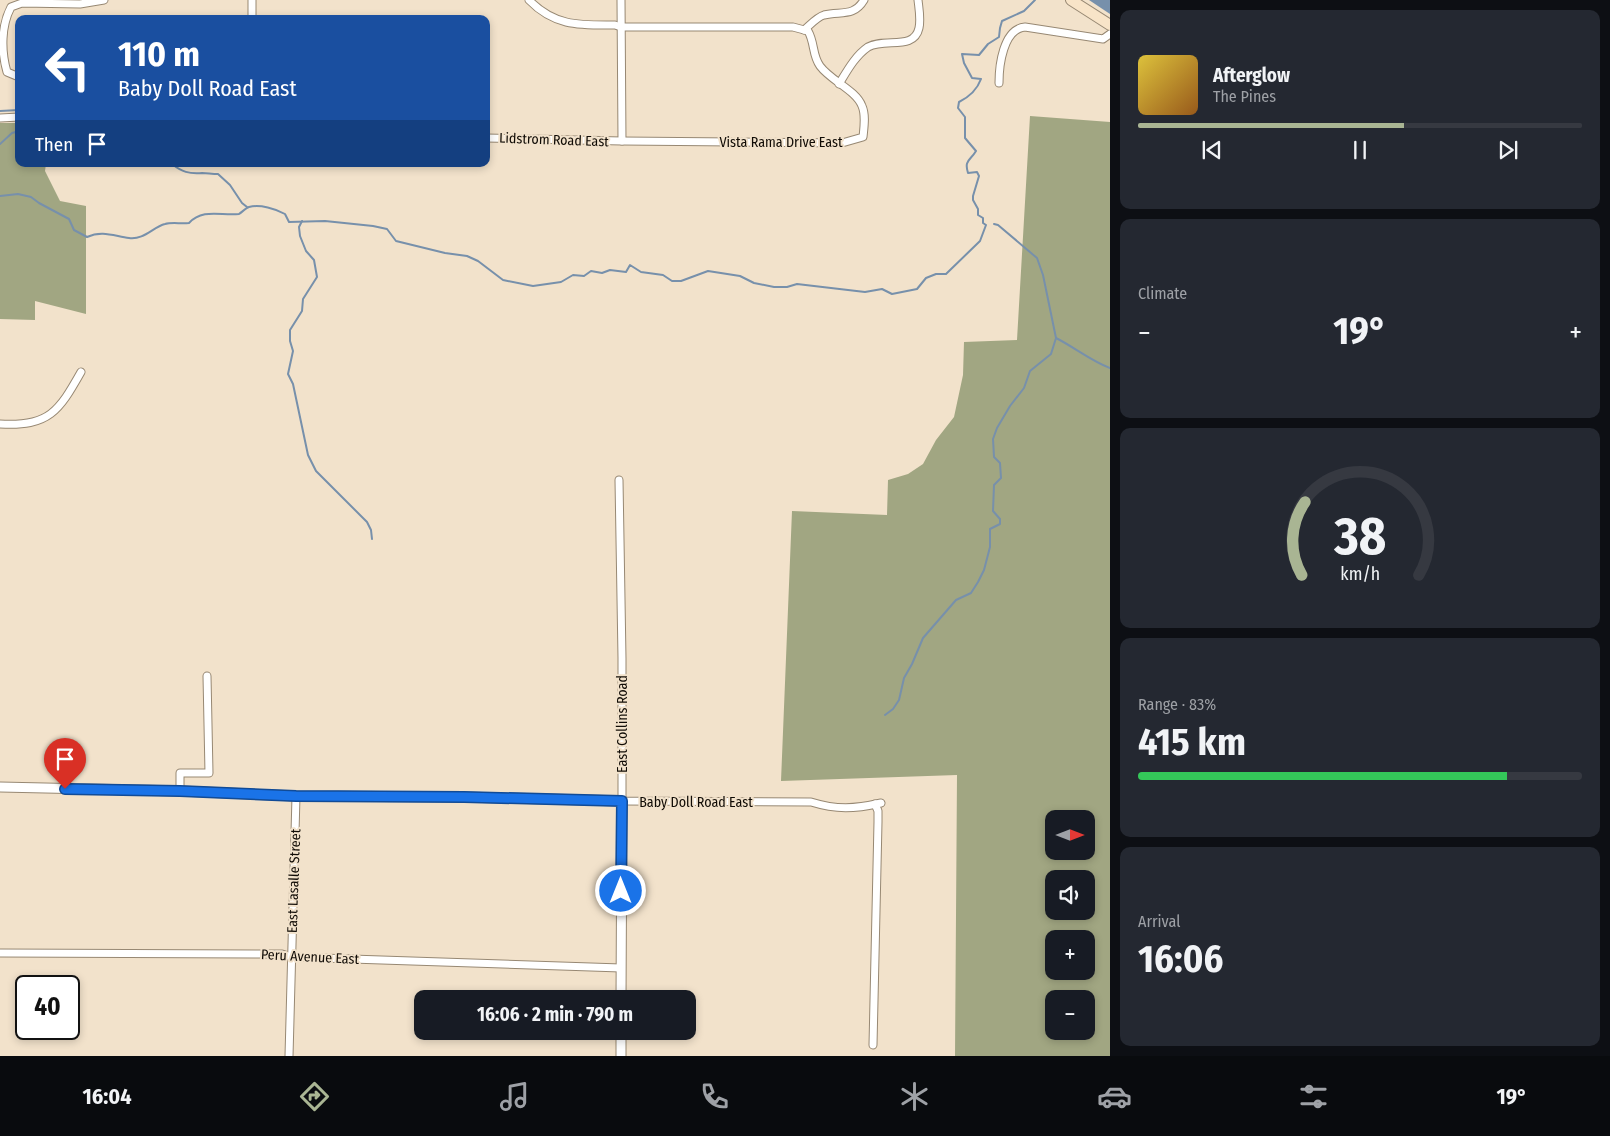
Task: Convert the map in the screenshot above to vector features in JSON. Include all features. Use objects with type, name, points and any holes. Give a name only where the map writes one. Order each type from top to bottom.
[{"type":"main road","points":[[1071,0],[1110,25]]},
{"type":"street","points":[[15,76],[7,72],[3,58],[5,19],[10,7],[22,3],[80,4],[104,0]]},
{"type":"street","points":[[252,0],[252,15]]},
{"type":"street","points":[[529,0],[537,8],[573,25],[615,25],[621,27],[793,27],[804,30],[822,16],[859,9],[864,0]]},
{"type":"street","points":[[621,0],[622,142]]},
{"type":"street","points":[[839,84],[856,57],[868,47],[881,42],[906,42],[916,36],[919,27],[918,0]]},
{"type":"street","points":[[999,83],[999,67],[1003,49],[1014,32],[1021,28],[1103,39],[1110,34]]},
{"type":"street","name":"Vista Rama Drive East","points":[[622,142],[842,143],[863,137],[862,105],[853,93],[839,84],[821,68],[815,58],[813,39],[808,31],[804,30]]},
{"type":"street","points":[[0,118],[15,117]]},
{"type":"street","name":"Lidstrom Road East","points":[[490,138],[622,142]]},
{"type":"street","points":[[0,424],[31,423],[47,417],[67,397],[80,372]]},
{"type":"street","name":"East Collins Road","points":[[619,480],[622,658],[621,990]]},
{"type":"street","points":[[180,791],[180,773],[209,773],[207,676]]},
{"type":"street","name":"Baby Doll Road East","points":[[0,788],[180,791],[296,796],[810,802],[830,808],[858,808],[878,804],[874,1044]]},
{"type":"street","name":"East Lasalle Street","points":[[289,1056],[296,796]]},
{"type":"street","name":"Peru Avenue East","points":[[0,953],[282,954],[291,958],[621,968]]},
{"type":"street","points":[[621,1040],[621,1056]]},
{"type":"green space","points":[[1030,116],[1110,122],[1110,1056],[955,1056],[957,775],[781,781],[792,511],[887,515],[888,480],[908,474],[923,464],[936,440],[954,417],[963,375],[964,342],[1017,340]]},
{"type":"green space","points":[[0,123],[15,123],[15,167],[46,167],[45,171],[60,201],[86,206],[86,314],[35,301],[35,320],[0,319]]},
{"type":"water","points":[[1089,0],[1110,0],[1110,14]]},
{"type":"waterway","points":[[0,196],[18,194],[31,197],[69,219],[74,230],[87,237],[103,234],[134,238],[165,224],[189,223],[194,218],[206,214],[239,214],[253,206],[273,209],[285,214],[289,222],[325,221],[387,229],[396,241],[445,253],[467,256],[478,261],[503,280],[533,286],[561,282],[573,275],[584,276],[591,271],[602,273],[610,270],[626,272],[630,265],[641,272],[663,275],[672,281],[681,281],[708,271],[740,276],[754,283],[774,287],[787,287],[797,284],[865,292],[882,289],[892,294],[917,289],[926,278],[936,274],[946,274],[980,241],[986,225],[983,223],[983,218],[978,215],[978,209],[973,200],[979,176],[977,172],[968,173],[967,165],[976,151],[965,138],[965,117],[958,108],[959,102],[972,93],[981,79],[972,78],[964,63],[962,54],[979,55],[988,44],[999,37],[1002,21],[1024,11],[1035,0]]},
{"type":"waterway","points":[[0,111],[15,110]]},
{"type":"waterway","points":[[0,144],[15,132]]},
{"type":"waterway","points":[[176,167],[189,173],[218,174],[230,185],[242,203],[247,207]]},
{"type":"waterway","points":[[302,221],[299,227],[300,236],[306,251],[314,260],[317,277],[303,299],[302,311],[290,330],[290,341],[293,351],[288,374],[293,384],[308,455],[316,471],[367,522],[371,530],[372,539]]},
{"type":"waterway","points":[[885,715],[893,709],[899,700],[904,678],[923,638],[956,600],[971,593],[984,570],[990,547],[990,529],[1000,524],[1000,519],[993,511],[994,485],[1001,478],[1000,463],[994,457],[993,439],[1010,406],[1024,388],[1030,371],[1051,354],[1056,338],[1043,275],[1037,258],[998,225],[994,224]]},
{"type":"waterway","points":[[1056,338],[1096,362],[1110,368]]},
{"type":"route","points":[[65,789],[296,796],[464,797],[622,801],[621,891]]}]
